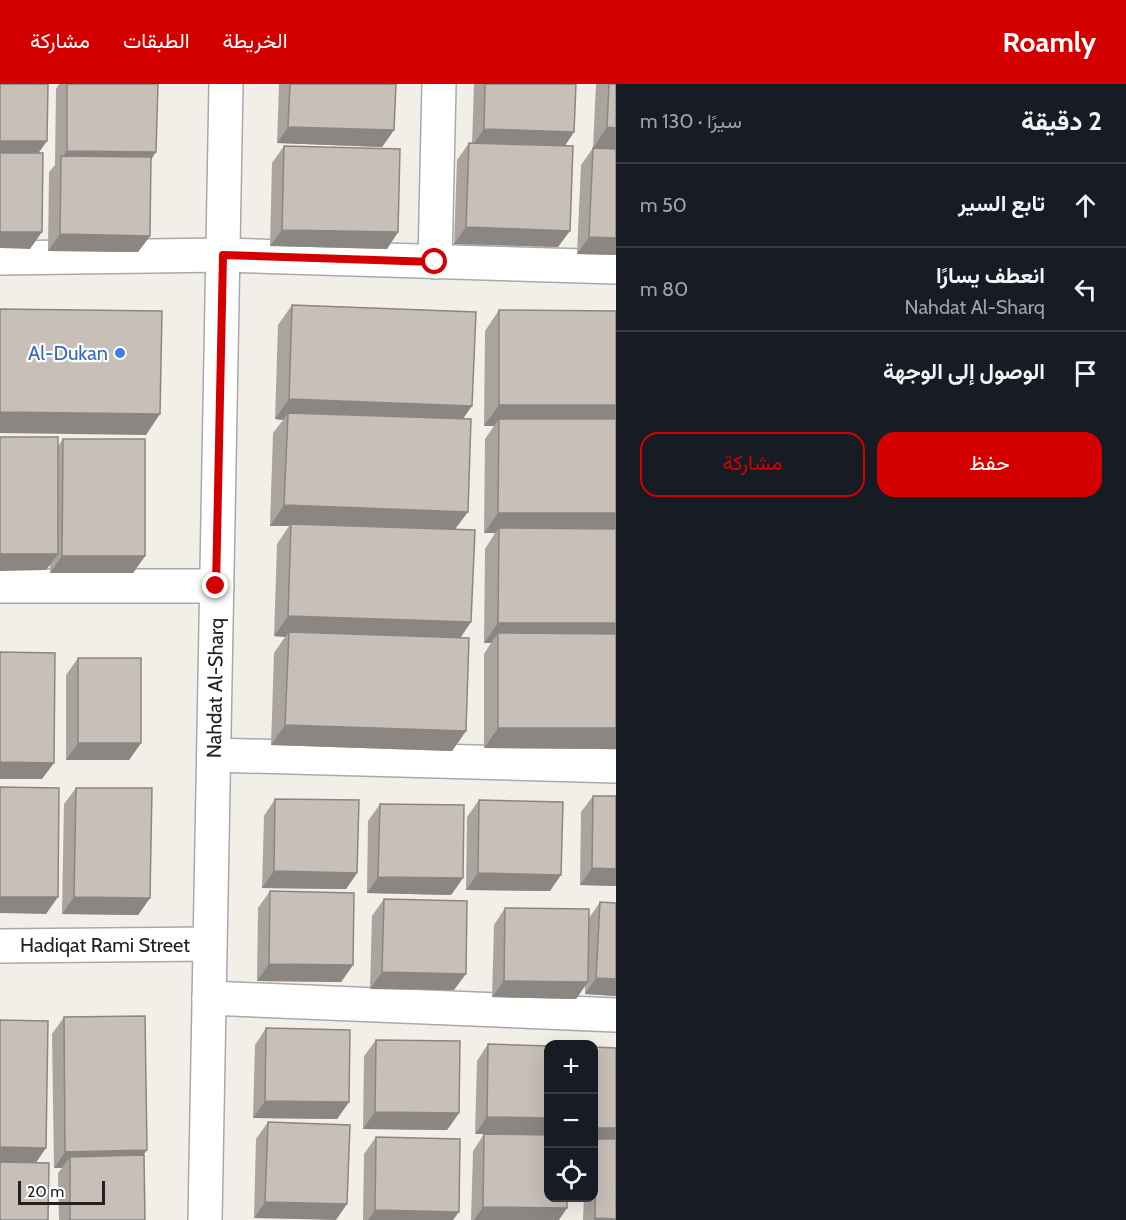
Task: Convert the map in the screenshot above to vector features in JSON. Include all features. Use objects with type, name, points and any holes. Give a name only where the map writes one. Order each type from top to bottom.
[{"type":"street","name":"Nahdat Al-Sharq","points":[[205,1220],[226,84]]},
{"type":"street","points":[[435,262],[439,84]]},
{"type":"street","points":[[0,258],[223,255],[616,267]]},
{"type":"street","points":[[0,586],[216,586]]},
{"type":"street","points":[[214,755],[616,766]]},
{"type":"street","name":"Hadiqat Rami Street","points":[[0,946],[210,944]]},
{"type":"street","points":[[209,998],[616,1015]]},
{"type":"building","points":[[0,84],[48,84],[47,141],[0,141]]},
{"type":"building","points":[[67,84],[158,84],[156,152],[67,151]]},
{"type":"building","points":[[290,84],[396,84],[394,130],[288,127]]},
{"type":"building","points":[[485,84],[576,84],[574,132],[484,129]]},
{"type":"building","points":[[609,84],[616,84],[616,128],[607,127]]},
{"type":"building","points":[[469,143],[573,146],[570,231],[466,227]]},
{"type":"building","points":[[284,146],[400,149],[398,232],[282,230]]},
{"type":"building","points":[[593,148],[616,149],[616,238],[589,237]]},
{"type":"building","points":[[0,153],[43,153],[42,232],[0,232]]},
{"type":"building","points":[[61,156],[151,157],[150,236],[60,234]]},
{"type":"building","points":[[292,305],[476,312],[472,406],[289,399]]},
{"type":"building","points":[[0,309],[162,311],[160,414],[0,412]]},
{"type":"building","points":[[499,310],[616,311],[616,405],[499,405]]},
{"type":"building","points":[[288,413],[471,419],[468,512],[284,505]]},
{"type":"building","points":[[499,419],[616,419],[616,513],[498,513]]},
{"type":"building","points":[[0,437],[58,437],[58,554],[0,554]]},
{"type":"building","points":[[63,439],[145,439],[145,556],[62,556]]},
{"type":"building","points":[[291,524],[475,530],[471,622],[288,616]]},
{"type":"building","points":[[499,528],[616,529],[616,623],[498,623]]},
{"type":"building","points":[[289,632],[469,638],[466,731],[285,725]]},
{"type":"building","points":[[498,633],[616,634],[616,728],[498,728]]},
{"type":"building","points":[[0,652],[55,653],[54,763],[0,762]]},
{"type":"building","points":[[78,658],[141,658],[141,743],[78,743]]},
{"type":"building","points":[[0,787],[59,788],[58,897],[0,897]]},
{"type":"building","points":[[76,788],[152,788],[150,898],[74,897]]},
{"type":"building","points":[[593,796],[616,796],[616,869],[592,868]]},
{"type":"building","points":[[275,799],[359,800],[357,873],[274,871]]},
{"type":"building","points":[[479,800],[563,802],[561,875],[478,873]]},
{"type":"building","points":[[380,804],[464,805],[463,878],[378,877]]},
{"type":"building","points":[[270,891],[354,893],[353,965],[269,964]]},
{"type":"building","points":[[384,899],[467,901],[466,974],[382,972]]},
{"type":"building","points":[[600,902],[616,903],[616,979],[596,978]]},
{"type":"building","points":[[505,908],[589,909],[588,982],[504,981]]},
{"type":"building","points":[[145,1016],[147,1150],[65,1152],[64,1017]]},
{"type":"building","points":[[0,1020],[48,1021],[46,1148],[0,1147]]},
{"type":"building","points":[[266,1028],[350,1030],[349,1102],[265,1101]]},
{"type":"building","points":[[376,1040],[460,1041],[459,1113],[375,1112]]},
{"type":"building","points":[[488,1044],[544,1046],[544,1118],[487,1117]]},
{"type":"building","points":[[598,1047],[616,1048],[616,1128],[598,1128]]},
{"type":"building","points":[[268,1122],[350,1125],[347,1204],[265,1202]]},
{"type":"building","points":[[484,1134],[544,1135],[544,1202],[567,1202],[567,1208],[483,1207]]},
{"type":"building","points":[[376,1137],[460,1139],[459,1212],[375,1210]]},
{"type":"building","points":[[598,1139],[616,1139],[616,1219],[595,1218],[595,1202],[598,1202]]},
{"type":"building","points":[[144,1155],[145,1220],[70,1220],[70,1157]]},
{"type":"building","points":[[0,1162],[49,1163],[48,1220],[0,1220]]},
{"type":"place","name":"Al-Dukan","points":[[120,353]]},
{"type":"route","points":[[216,586],[223,255],[435,262]]}]
